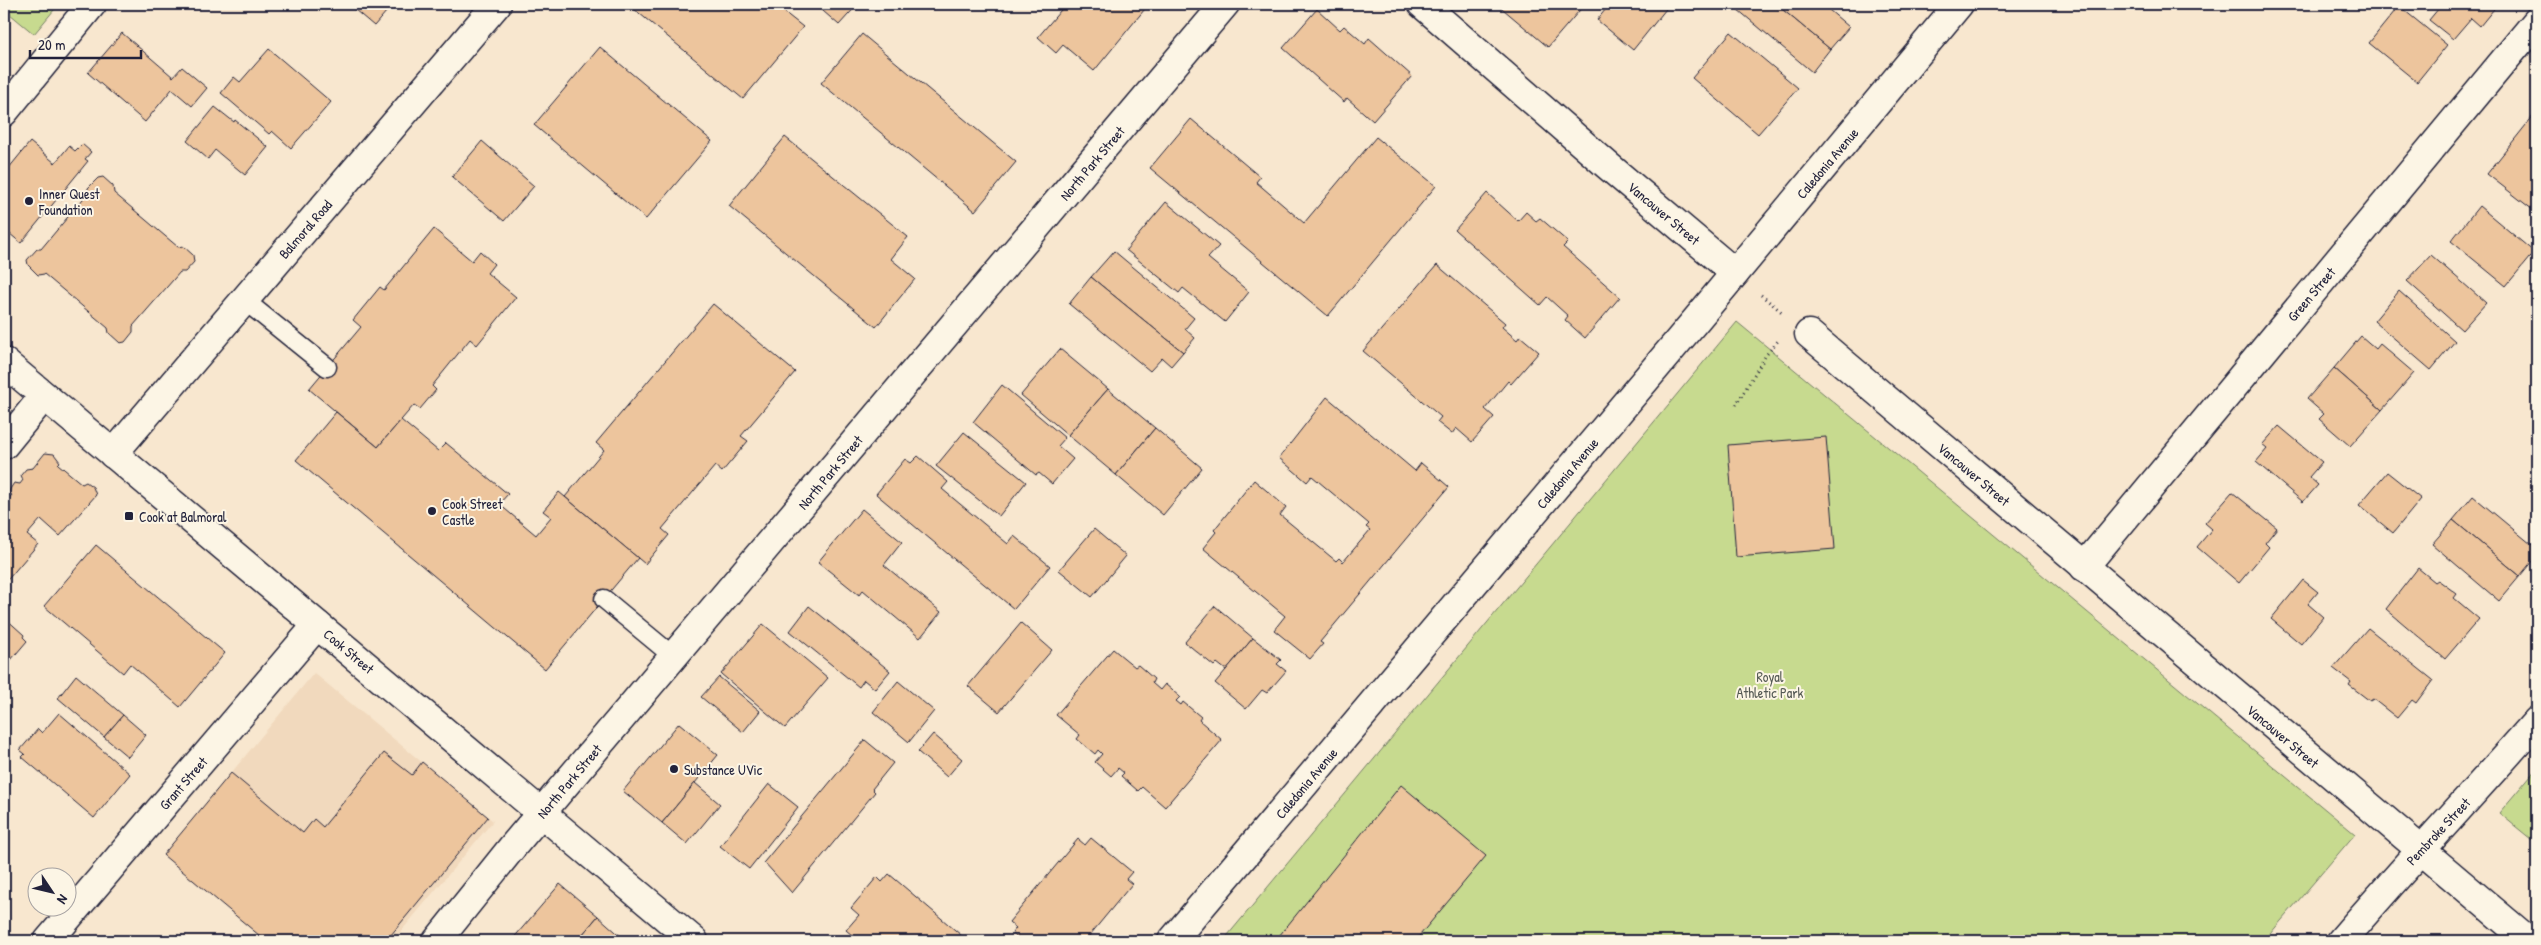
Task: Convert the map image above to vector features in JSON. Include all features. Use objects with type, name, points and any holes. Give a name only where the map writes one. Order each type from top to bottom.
[{"type":"street","points":[[4,112],[92,4]]},
{"type":"street","name":"Balmoral Road","points":[[113,454],[497,4]]},
{"type":"street","name":"North Park Street","points":[[437,941],[542,813],[1225,4]]},
{"type":"street","name":"Vancouver Street","points":[[1422,4],[1607,165],[1735,273]]},
{"type":"street","name":"Caledonia Avenue","points":[[1172,941],[1959,4]]},
{"type":"street","name":"Green Street","points":[[2084,567],[2537,21]]},
{"type":"street","name":"Vancouver Street","points":[[1801,328],[2418,850],[2529,941]]},
{"type":"street","name":"Cook Street","points":[[4,362],[694,941]]},
{"type":"street","points":[[4,445],[44,396]]},
{"type":"street","name":"Grant Street","points":[[48,941],[317,625]]},
{"type":"street","name":"Pembroke Street","points":[[2341,941],[2418,850],[2450,820],[2537,721]]},
{"type":"lane","points":[[244,300],[327,367]]},
{"type":"lane","points":[[604,599],[674,657]]},
{"type":"path","points":[[1735,273],[1801,328],[1766,355],[1736,404]]},
{"type":"shaded area","points":[[314,673],[493,821],[393,941],[266,941],[163,855]]},
{"type":"green space","points":[[4,4],[59,4],[34,34],[4,9]]},
{"type":"green space","name":"Royal Athletic Park","points":[[1737,322],[2355,834],[2264,941],[1223,941]]},
{"type":"green space","points":[[2537,768],[2537,844],[2499,813]]},
{"type":"building","points":[[348,4],[393,4],[374,26]]},
{"type":"building","points":[[628,4],[774,4],[803,27],[743,99]]},
{"type":"building","points":[[815,4],[858,4],[839,25]]},
{"type":"building","points":[[1066,4],[1149,4],[1094,71],[1063,45],[1056,53],[1038,37]]},
{"type":"building","points":[[1497,4],[1585,4],[1548,47]]},
{"type":"building","points":[[1610,4],[1670,4],[1633,50],[1597,20]]},
{"type":"building","points":[[1731,4],[1776,4],[1830,49],[1812,72]]},
{"type":"building","points":[[1776,4],[1822,4],[1849,27],[1830,49]]},
{"type":"building","points":[[2433,4],[2498,4],[2480,26],[2471,18],[2453,39],[2429,20],[2439,8]]},
{"type":"building","points":[[2399,6],[2447,45],[2417,82],[2369,43]]},
{"type":"building","points":[[1317,9],[1340,30],[1344,26],[1365,44],[1369,38],[1412,76],[1373,121],[1347,98],[1344,102],[1283,48]]},
{"type":"building","points":[[1731,32],[1798,88],[1758,134],[1692,78]]},
{"type":"building","points":[[122,33],[173,77],[182,67],[207,88],[192,106],[172,89],[145,122],[88,73]]},
{"type":"building","points":[[862,34],[1016,162],[975,211],[821,83]]},
{"type":"building","points":[[600,47],[712,141],[646,219],[534,125]]},
{"type":"building","points":[[269,49],[331,102],[291,148],[272,131],[269,134],[221,93],[234,77],[240,82]]},
{"type":"building","points":[[215,107],[234,122],[235,120],[268,147],[245,175],[215,150],[208,159],[187,141]]},
{"type":"building","points":[[2534,115],[2537,118],[2537,205],[2533,210],[2487,174]]},
{"type":"building","points":[[1191,119],[1260,177],[1256,182],[1304,223],[1376,137],[1436,186],[1328,316],[1150,168]]},
{"type":"building","points":[[785,137],[908,237],[891,259],[915,279],[876,327],[729,206]]},
{"type":"building","points":[[482,141],[534,186],[504,221],[452,177]]},
{"type":"building","name":"Inner Quest Foundation","points":[[30,142],[55,163],[69,146],[75,151],[82,144],[91,152],[85,159],[88,161],[21,243],[4,229],[4,174]]},
{"type":"building","points":[[103,177],[113,186],[114,193],[178,247],[183,246],[193,255],[194,262],[185,272],[180,272],[133,326],[133,332],[125,342],[120,343],[109,333],[108,328],[44,274],[38,275],[28,265],[27,260],[37,249],[41,249],[88,193],[88,188],[98,178]]},
{"type":"building","points":[[1487,193],[1518,221],[1526,212],[1536,221],[1540,218],[1568,242],[1563,247],[1620,297],[1585,338],[1565,320],[1568,316],[1547,297],[1540,305],[1455,230]]},
{"type":"building","points":[[1166,202],[1219,246],[1208,258],[1249,292],[1225,322],[1183,288],[1179,293],[1126,250]]},
{"type":"building","points":[[2479,206],[2534,252],[2506,286],[2451,241]]},
{"type":"building","points":[[434,229],[472,261],[480,251],[494,264],[487,273],[516,297],[477,345],[470,339],[432,386],[436,390],[420,409],[414,405],[378,447],[309,389],[361,327],[353,320],[380,287],[384,290]]},
{"type":"building","points":[[1114,251],[1194,318],[1185,329],[1195,338],[1183,352],[1091,277]]},
{"type":"building","points":[[2431,255],[2486,303],[2462,330],[2407,281]]},
{"type":"building","points":[[1437,265],[1505,323],[1502,327],[1517,340],[1520,336],[1539,352],[1511,384],[1508,381],[1485,409],[1494,417],[1472,442],[1456,428],[1452,434],[1437,422],[1441,417],[1363,351]]},
{"type":"building","points":[[1091,277],[1183,352],[1171,366],[1162,358],[1150,371],[1069,304]]},
{"type":"building","points":[[2399,291],[2455,341],[2431,370],[2374,321]]},
{"type":"building","points":[[713,304],[795,372],[741,436],[748,441],[722,472],[715,466],[662,529],[669,535],[645,564],[565,497],[604,450],[596,443]]},
{"type":"building","points":[[2361,336],[2376,349],[2380,344],[2414,373],[2382,410],[2334,368]]},
{"type":"building","points":[[1060,349],[1108,389],[1068,435],[1021,395]]},
{"type":"building","points":[[2334,368],[2382,410],[2350,446],[2319,419],[2324,414],[2307,399]]},
{"type":"building","points":[[1002,385],[1065,438],[1058,446],[1073,459],[1052,484],[1039,473],[1036,475],[973,422]]},
{"type":"building","points":[[1108,389],[1155,428],[1116,475],[1068,435]]},
{"type":"building","points":[[1327,397],[1415,471],[1421,463],[1449,487],[1320,642],[1323,644],[1310,659],[1274,630],[1285,616],[1203,548],[1216,532],[1214,530],[1254,480],[1286,507],[1280,515],[1336,561],[1339,558],[1343,562],[1370,530],[1366,527],[1369,524],[1312,476],[1307,482],[1279,458]]},
{"type":"building","points":[[336,412],[378,447],[401,420],[438,451],[446,443],[508,494],[499,504],[536,535],[551,517],[543,511],[559,492],[638,558],[545,669],[296,460]]},
{"type":"building","points":[[2279,426],[2322,462],[2309,477],[2318,485],[2303,502],[2256,462],[2267,449],[2262,445]]},
{"type":"building","points":[[1155,428],[1202,468],[1163,515],[1116,475]]},
{"type":"building","points":[[964,432],[1026,482],[999,516],[936,466]]},
{"type":"building","points":[[1826,437],[1835,549],[1736,557],[1728,445]]},
{"type":"building","points":[[45,453],[54,454],[60,462],[58,464],[82,484],[86,482],[93,487],[96,495],[60,536],[41,519],[27,535],[38,544],[4,584],[4,504],[12,495],[9,493],[14,483],[20,484],[23,480],[21,475],[26,469],[33,468]]},
{"type":"building","points":[[918,456],[948,482],[942,489],[1008,544],[1014,536],[1050,566],[1014,609],[876,494],[905,459],[911,463]]},
{"type":"building","points":[[2387,472],[2421,499],[2393,533],[2359,505]]},
{"type":"building","points":[[2232,492],[2277,528],[2265,543],[2269,547],[2239,583],[2197,547],[2212,529],[2205,523]]},
{"type":"building","points":[[2473,496],[2537,549],[2537,555],[2520,576],[2453,520]]},
{"type":"building","points":[[862,509],[902,542],[884,565],[941,612],[920,638],[863,590],[859,595],[818,562]]},
{"type":"building","points":[[2453,520],[2520,576],[2499,601],[2432,544]]},
{"type":"building","points":[[1094,529],[1126,556],[1092,597],[1059,570]]},
{"type":"building","points":[[96,545],[225,653],[180,707],[130,664],[123,673],[44,606]]},
{"type":"building","points":[[2418,568],[2435,582],[2438,580],[2457,594],[2454,598],[2479,619],[2445,659],[2386,609]]},
{"type":"building","points":[[2303,580],[2318,592],[2308,604],[2323,617],[2301,644],[2271,619]]},
{"type":"building","points":[[809,606],[890,671],[875,689],[864,680],[859,687],[790,631]]},
{"type":"building","points":[[1215,606],[1253,638],[1226,670],[1217,663],[1214,666],[1185,642]]},
{"type":"building","points":[[4,617],[24,635],[23,637],[27,641],[10,661],[5,657],[4,659]]},
{"type":"building","points":[[1021,623],[1052,650],[999,712],[968,686]]},
{"type":"building","points":[[763,624],[828,678],[785,728],[721,674]]},
{"type":"building","points":[[2368,628],[2433,680],[2416,703],[2412,700],[2397,718],[2373,699],[2370,701],[2349,685],[2351,682],[2333,668]]},
{"type":"building","points":[[1253,638],[1281,660],[1277,664],[1286,671],[1267,693],[1262,690],[1246,709],[1215,683]]},
{"type":"building","points":[[1113,649],[1135,667],[1138,665],[1154,679],[1152,683],[1160,690],[1165,684],[1180,697],[1176,701],[1181,705],[1183,702],[1201,717],[1199,720],[1222,740],[1165,807],[1142,787],[1138,791],[1121,776],[1124,773],[1118,768],[1111,776],[1095,762],[1102,754],[1098,750],[1095,754],[1077,739],[1080,735],[1056,715]]},
{"type":"building","points":[[76,675],[123,715],[104,737],[58,698]]},
{"type":"building","points":[[719,677],[760,711],[743,732],[701,697]]},
{"type":"building","points":[[898,681],[934,711],[909,742],[873,712]]},
{"type":"building","points":[[59,713],[130,774],[94,818],[22,757],[25,754],[20,750],[38,729],[42,733]]},
{"type":"building","points":[[123,715],[146,735],[128,757],[104,737]]},
{"type":"building","name":"Substance UVic","points":[[679,723],[718,755],[662,823],[623,791]]},
{"type":"building","points":[[933,734],[962,759],[947,777],[918,752]]},
{"type":"building","points":[[865,740],[893,763],[872,789],[875,792],[792,893],[764,862]]},
{"type":"building","points":[[384,753],[412,775],[422,762],[488,817],[386,941],[266,941],[163,855],[231,773],[303,833],[314,819],[323,827]]},
{"type":"building","points":[[695,783],[720,804],[687,844],[662,823]]},
{"type":"building","points":[[769,784],[798,807],[749,869],[720,846]]},
{"type":"building","points":[[1401,785],[1486,856],[1415,941],[1275,941]]},
{"type":"building","points":[[1091,838],[1132,872],[1126,879],[1132,884],[1085,941],[1021,941],[1012,933],[1016,928],[1009,922],[1078,839],[1085,845]]},
{"type":"building","points":[[889,874],[968,941],[859,941],[846,930],[859,915],[851,908],[877,877],[882,882]]},
{"type":"building","points":[[560,884],[598,916],[577,941],[511,941]]},
{"type":"building","points":[[598,916],[625,940],[577,941]]},
{"type":"place","name":"Inner Quest Foundation","points":[[29,201]]},
{"type":"place","name":"Cook Street Castle","points":[[432,511]]},
{"type":"place","name":"Cook at Balmoral","points":[[129,516]]},
{"type":"place","name":"Substance UVic","points":[[674,769]]}]
